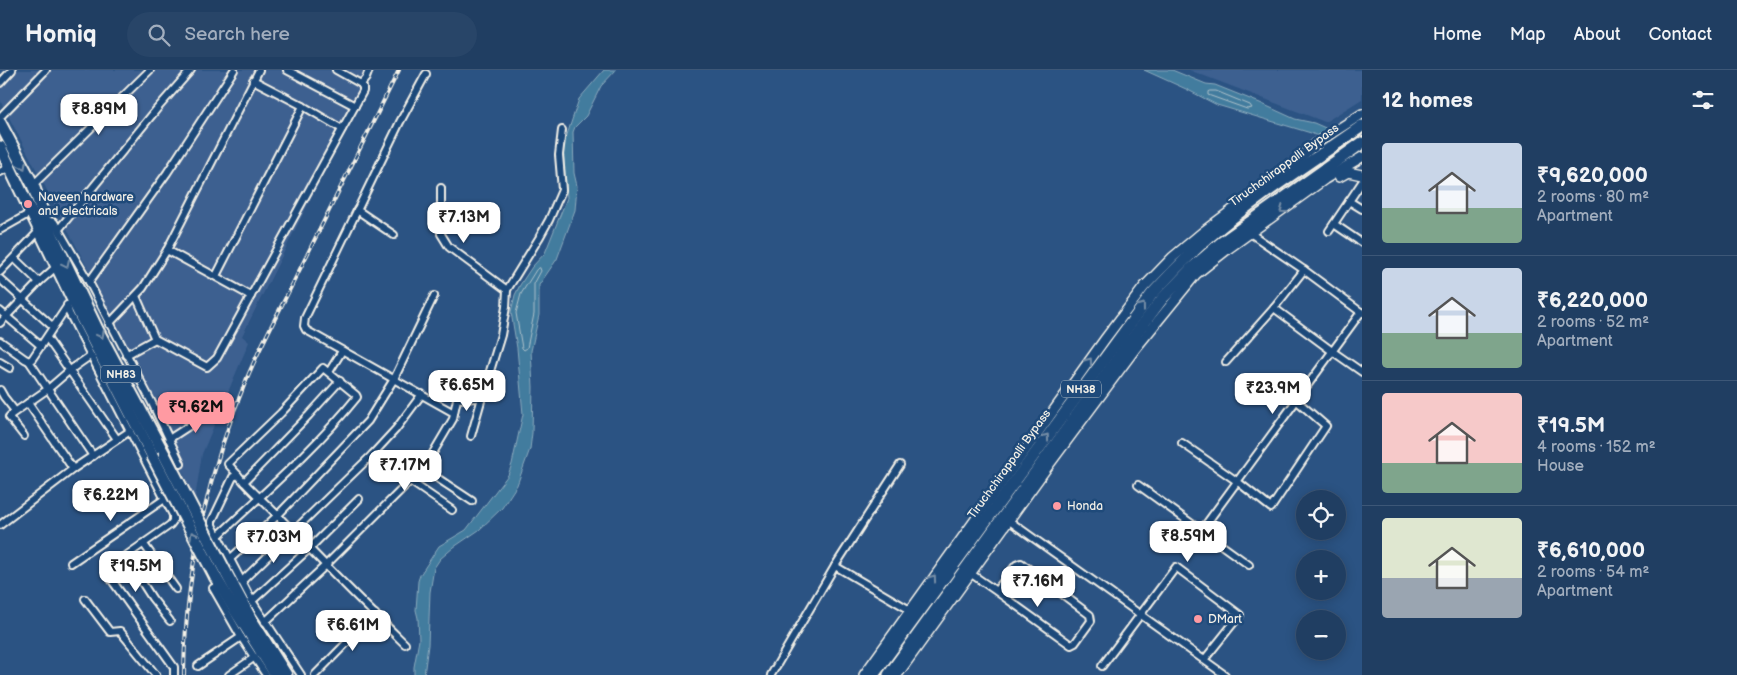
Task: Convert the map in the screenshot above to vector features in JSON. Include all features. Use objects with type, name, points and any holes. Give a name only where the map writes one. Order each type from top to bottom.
[{"type":"highway","name":"NH83","points":[[0,123],[33,186],[43,225],[70,303],[81,317],[216,578],[276,675]]},
{"type":"highway","name":"Tiruchchirappalli Bypass","points":[[873,675],[1152,294],[1180,263],[1210,236],[1265,194],[1362,126]]},
{"type":"highway","name":"Tiruchchirappalli Bypass","points":[[889,675],[1162,299],[1190,270],[1221,243],[1362,144]]},
{"type":"highway","name":"NH83","points":[[0,146],[5,170],[32,212],[43,225],[56,233],[97,328],[252,621],[286,675]]},
{"type":"street","points":[[0,83],[12,70]]},
{"type":"street","points":[[0,117],[46,70]]},
{"type":"street","points":[[33,186],[150,70]]},
{"type":"street","points":[[181,464],[89,282],[56,233],[191,70]]},
{"type":"street","points":[[89,282],[167,173],[234,70]]},
{"type":"street","points":[[109,324],[136,296],[167,250],[259,70]]},
{"type":"street","points":[[287,70],[355,106]]},
{"type":"street","points":[[136,296],[155,339],[207,367],[217,358],[363,91],[361,84],[336,70]]},
{"type":"street","points":[[361,84],[369,70]]},
{"type":"street","points":[[426,74],[400,122],[303,322],[306,330],[454,413]]},
{"type":"street","points":[[254,80],[342,129]]},
{"type":"street","points":[[216,276],[303,106]]},
{"type":"street","points":[[864,675],[1105,338],[1144,287],[1172,258],[1204,231],[1291,166],[1318,142],[1362,114]]},
{"type":"street","points":[[471,436],[501,335],[507,290],[543,232],[562,190],[559,155],[562,130]]},
{"type":"street","points":[[897,675],[1008,520],[1169,305],[1196,274],[1325,179],[1362,157]]},
{"type":"street","points":[[1309,191],[1348,172],[1362,175]]},
{"type":"street","points":[[1329,231],[1362,182]]},
{"type":"street","points":[[441,188],[440,234],[449,247],[507,290]]},
{"type":"street","points":[[1350,200],[1362,209]]},
{"type":"street","points":[[357,210],[394,235]]},
{"type":"street","points":[[0,230],[32,212]]},
{"type":"street","points":[[1334,224],[1362,243]]},
{"type":"street","points":[[0,272],[43,225]]},
{"type":"street","points":[[1201,531],[1362,312],[1250,233]]},
{"type":"street","points":[[167,250],[251,296]]},
{"type":"street","points":[[14,258],[39,282]]},
{"type":"street","points":[[0,323],[57,266]]},
{"type":"street","points":[[1226,362],[1274,308],[1304,270]]},
{"type":"street","points":[[0,279],[53,327]]},
{"type":"street","points":[[230,559],[278,515],[368,421],[394,379],[434,296]]},
{"type":"street","points":[[29,361],[70,303]]},
{"type":"street","points":[[70,303],[69,313],[130,431],[163,500],[173,515],[170,525],[107,569],[106,572],[174,667],[174,675]]},
{"type":"street","points":[[1274,308],[1362,372]]},
{"type":"street","points":[[0,311],[41,346]]},
{"type":"street","points":[[47,338],[117,439]]},
{"type":"street","points":[[126,355],[155,339]]},
{"type":"street","points":[[0,341],[29,361],[93,456]]},
{"type":"street","points":[[329,372],[342,351]]},
{"type":"street","points":[[24,436],[10,416],[90,356]]},
{"type":"street","points":[[0,362],[10,368]]},
{"type":"street","points":[[218,536],[260,496],[303,456],[357,397],[323,368],[281,413],[228,464],[244,482],[260,496],[405,644]]},
{"type":"street","points":[[244,482],[310,415],[340,381]]},
{"type":"street","points":[[0,390],[15,411]]},
{"type":"street","points":[[241,582],[372,455],[396,429],[422,394]]},
{"type":"street","points":[[265,622],[326,565],[422,468],[453,419],[458,399],[477,398],[483,394]]},
{"type":"street","points":[[1182,443],[1238,482],[1271,508],[1326,426],[1296,400]]},
{"type":"street","points":[[28,402],[74,469]]},
{"type":"street","points":[[169,439],[212,411]]},
{"type":"street","points":[[0,525],[74,469],[130,431]]},
{"type":"street","points":[[372,455],[452,510]]},
{"type":"street","points":[[771,675],[835,566],[900,465]]},
{"type":"street","points":[[422,468],[472,501]]},
{"type":"street","points":[[238,475],[233,477],[212,521],[241,582],[300,675]]},
{"type":"street","points":[[1138,485],[1249,565]]},
{"type":"street","points":[[71,563],[163,500]]},
{"type":"street","points":[[252,601],[359,500]]},
{"type":"street","points":[[1008,520],[1226,675]]},
{"type":"street","points":[[144,543],[176,589]]},
{"type":"street","points":[[125,556],[152,598],[170,620]]},
{"type":"street","points":[[970,573],[1072,645],[1092,621],[1090,615],[1021,563],[1016,565],[996,590]]},
{"type":"street","points":[[835,566],[910,610]]},
{"type":"street","points":[[1102,666],[1176,567],[1240,615],[1204,660]]},
{"type":"street","points":[[213,588],[241,637],[266,675]]},
{"type":"street","points":[[84,599],[110,632],[120,631],[156,675]]},
{"type":"street","points":[[315,675],[375,614]]},
{"type":"street","points":[[198,666],[241,637]]},
{"type":"street","points":[[229,675],[255,657]]},
{"type":"shaded area","points":[[16,70],[375,70],[242,336],[249,342],[202,454],[195,498],[96,284],[0,100],[0,86]]},
{"type":"shaded area","points":[[1189,70],[1362,70],[1362,99],[1325,122]]},
{"type":"water","points":[[604,70],[616,70],[601,86],[586,116],[575,127],[573,132],[574,173],[577,186],[575,210],[557,259],[539,285],[539,315],[531,351],[533,387],[530,449],[517,485],[502,508],[479,530],[440,559],[434,568],[430,592],[428,645],[424,675],[414,675],[419,640],[416,610],[420,575],[439,546],[466,530],[508,475],[512,464],[523,414],[517,348],[511,312],[515,295],[520,285],[532,267],[545,253],[567,198],[563,147],[579,99]]},
{"type":"water","points":[[1144,70],[1172,70],[1206,84],[1215,85],[1295,119],[1314,123],[1362,144],[1362,160],[1345,149],[1311,133],[1217,105]]},
{"type":"railway","points":[[184,675],[185,637],[194,561],[210,486],[233,414],[265,338],[399,70]]},
{"type":"place","name":"Naveen hardware and electricals","points":[[28,204]]},
{"type":"place","name":"Honda","points":[[1057,506]]},
{"type":"place","name":"DMart","points":[[1198,619]]}]
